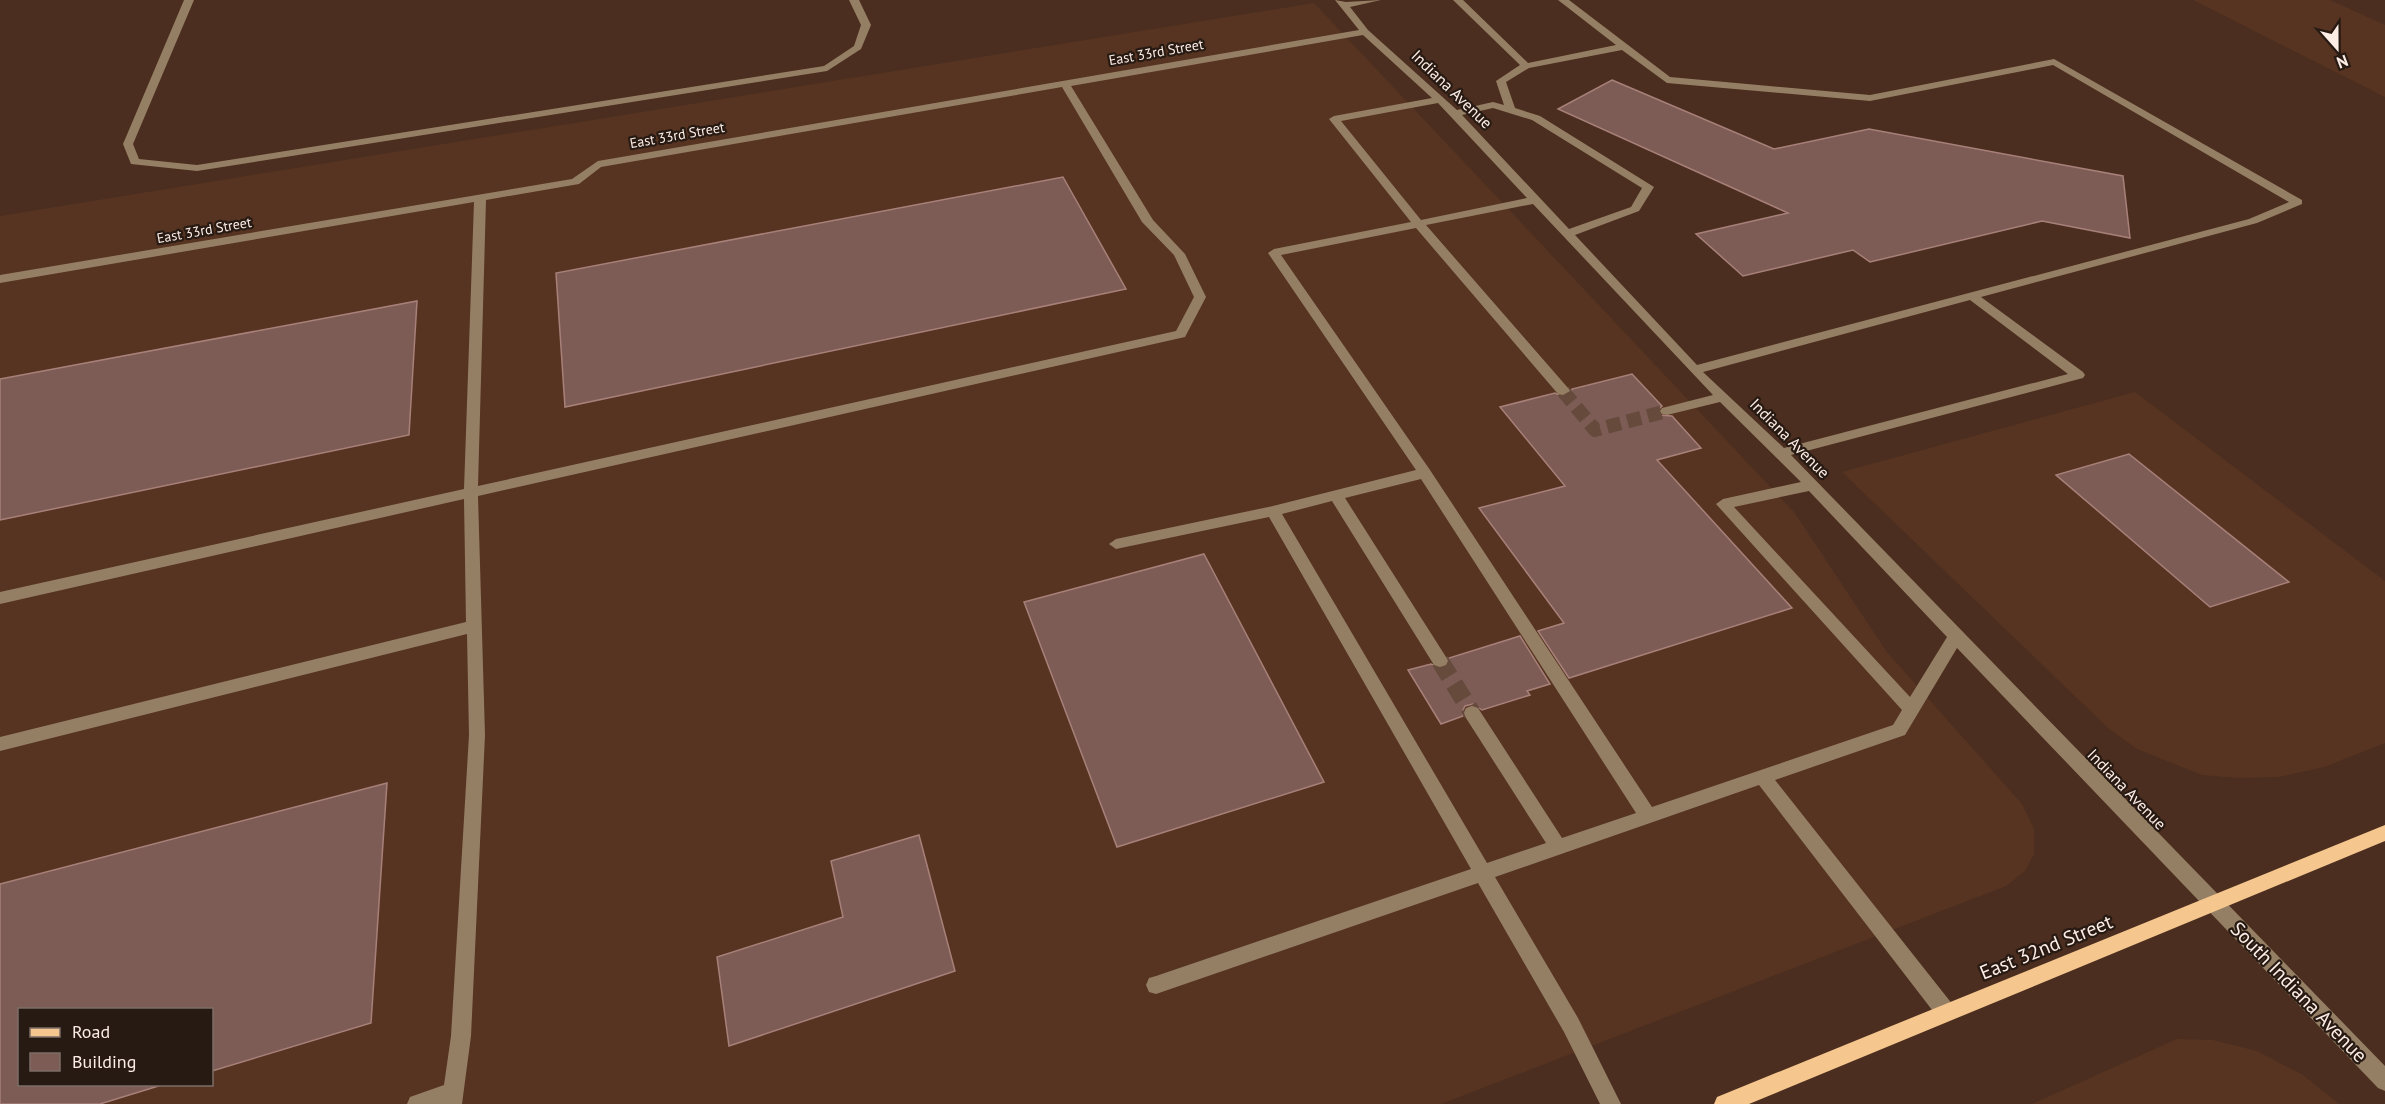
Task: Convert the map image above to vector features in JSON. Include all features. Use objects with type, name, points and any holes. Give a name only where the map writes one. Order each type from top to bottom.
[{"type":"main road","name":"East 32nd Street","points":[[1724,1104],[2385,833]]},
{"type":"street","points":[[189,0],[128,144],[135,162],[197,168],[827,68],[858,47],[866,25],[854,0]]},
{"type":"street","points":[[1342,3],[1376,0]]},
{"type":"street","points":[[1458,0],[1526,66]]},
{"type":"street","points":[[1563,0],[1666,80],[1870,98],[2054,62],[2298,202],[2253,221],[1694,370]]},
{"type":"street","name":"Indiana Avenue","points":[[1342,3],[1365,32],[1455,114],[1694,370],[1781,453],[2213,904]]},
{"type":"street","name":"East 33rd Street","points":[[0,279],[575,182],[598,164],[1365,32]]},
{"type":"street","points":[[1511,111],[1501,81],[1526,66],[1622,47]]},
{"type":"street","points":[[0,598],[1181,334],[1200,297],[1179,254],[1148,222],[1064,83]]},
{"type":"street","points":[[1440,100],[1334,119],[1419,224],[1563,391]]},
{"type":"street","points":[[1455,114],[1493,105],[1536,118],[1648,187],[1635,209],[1567,234]]},
{"type":"street","points":[[417,1104],[453,1098],[461,1036],[477,735],[471,492],[480,198]]},
{"type":"street","points":[[1535,200],[1274,253],[1425,473],[1648,816]]},
{"type":"street","points":[[1781,453],[2078,375],[1972,296]]},
{"type":"street","points":[[1667,411],[1723,397]]},
{"type":"street","points":[[1116,544],[1273,511],[1425,473]]},
{"type":"street","points":[[1812,485],[1723,504],[1911,709]]},
{"type":"street","points":[[1336,496],[1440,661]]},
{"type":"street","points":[[1273,511],[1570,1024],[1611,1104]]},
{"type":"street","points":[[0,744],[473,626]]},
{"type":"street","points":[[1156,984],[1899,730],[1956,636]]},
{"type":"street","points":[[1472,713],[1558,847]]},
{"type":"street","points":[[1763,777],[1946,1012]]},
{"type":"street","name":"South Indiana Avenue","points":[[2213,904],[2385,1081]]},
{"type":"shaded area","points":[[2193,0],[2330,0],[2385,25],[2385,97]]},
{"type":"shaded area","points":[[1314,3],[1794,512],[1887,652],[2022,804],[2034,829],[2034,854],[2025,871],[2006,886],[1441,1104],[0,1104],[0,216]]},
{"type":"shaded area","points":[[2135,392],[2385,581],[2385,743],[2324,767],[2279,777],[2238,778],[2202,775],[2137,749],[2108,728],[1842,472]]},
{"type":"shaded area","points":[[2177,1039],[2213,1040],[2257,1051],[2303,1075],[2339,1104],[2032,1104]]},
{"type":"building","points":[[1612,80],[1774,149],[1869,129],[2123,176],[2130,238],[2042,221],[1870,262],[1853,250],[1743,276],[1696,234],[1788,213],[1558,109]]},
{"type":"building","points":[[1063,177],[1126,289],[565,407],[556,273]]},
{"type":"building","points":[[417,301],[409,435],[0,520],[0,379]]},
{"type":"building","points":[[1632,374],[1662,406],[1658,410],[1660,415],[1672,416],[1701,448],[1657,460],[1792,608],[1569,678],[1538,631],[1564,623],[1479,508],[1565,486],[1500,407],[1555,393],[1564,397],[1571,393],[1572,389]]},
{"type":"building","points":[[2129,454],[2289,582],[2210,607],[2056,475]]},
{"type":"building","points":[[1204,554],[1324,782],[1117,847],[1024,602]]},
{"type":"building","points":[[1520,636],[1550,684],[1527,691],[1530,695],[1482,710],[1473,704],[1465,706],[1463,716],[1441,724],[1408,670],[1431,664],[1441,669],[1448,666],[1449,658]]},
{"type":"building","points":[[387,783],[371,1023],[213,1071],[213,1008],[18,1008],[18,1086],[158,1086],[100,1104],[0,1104],[0,884]]},
{"type":"building","points":[[919,835],[955,971],[729,1046],[717,957],[843,917],[831,861]]},
{"type":"tunnel","points":[[1563,391],[1595,430],[1667,411]]},
{"type":"tunnel","points":[[1440,661],[1472,713]]}]
